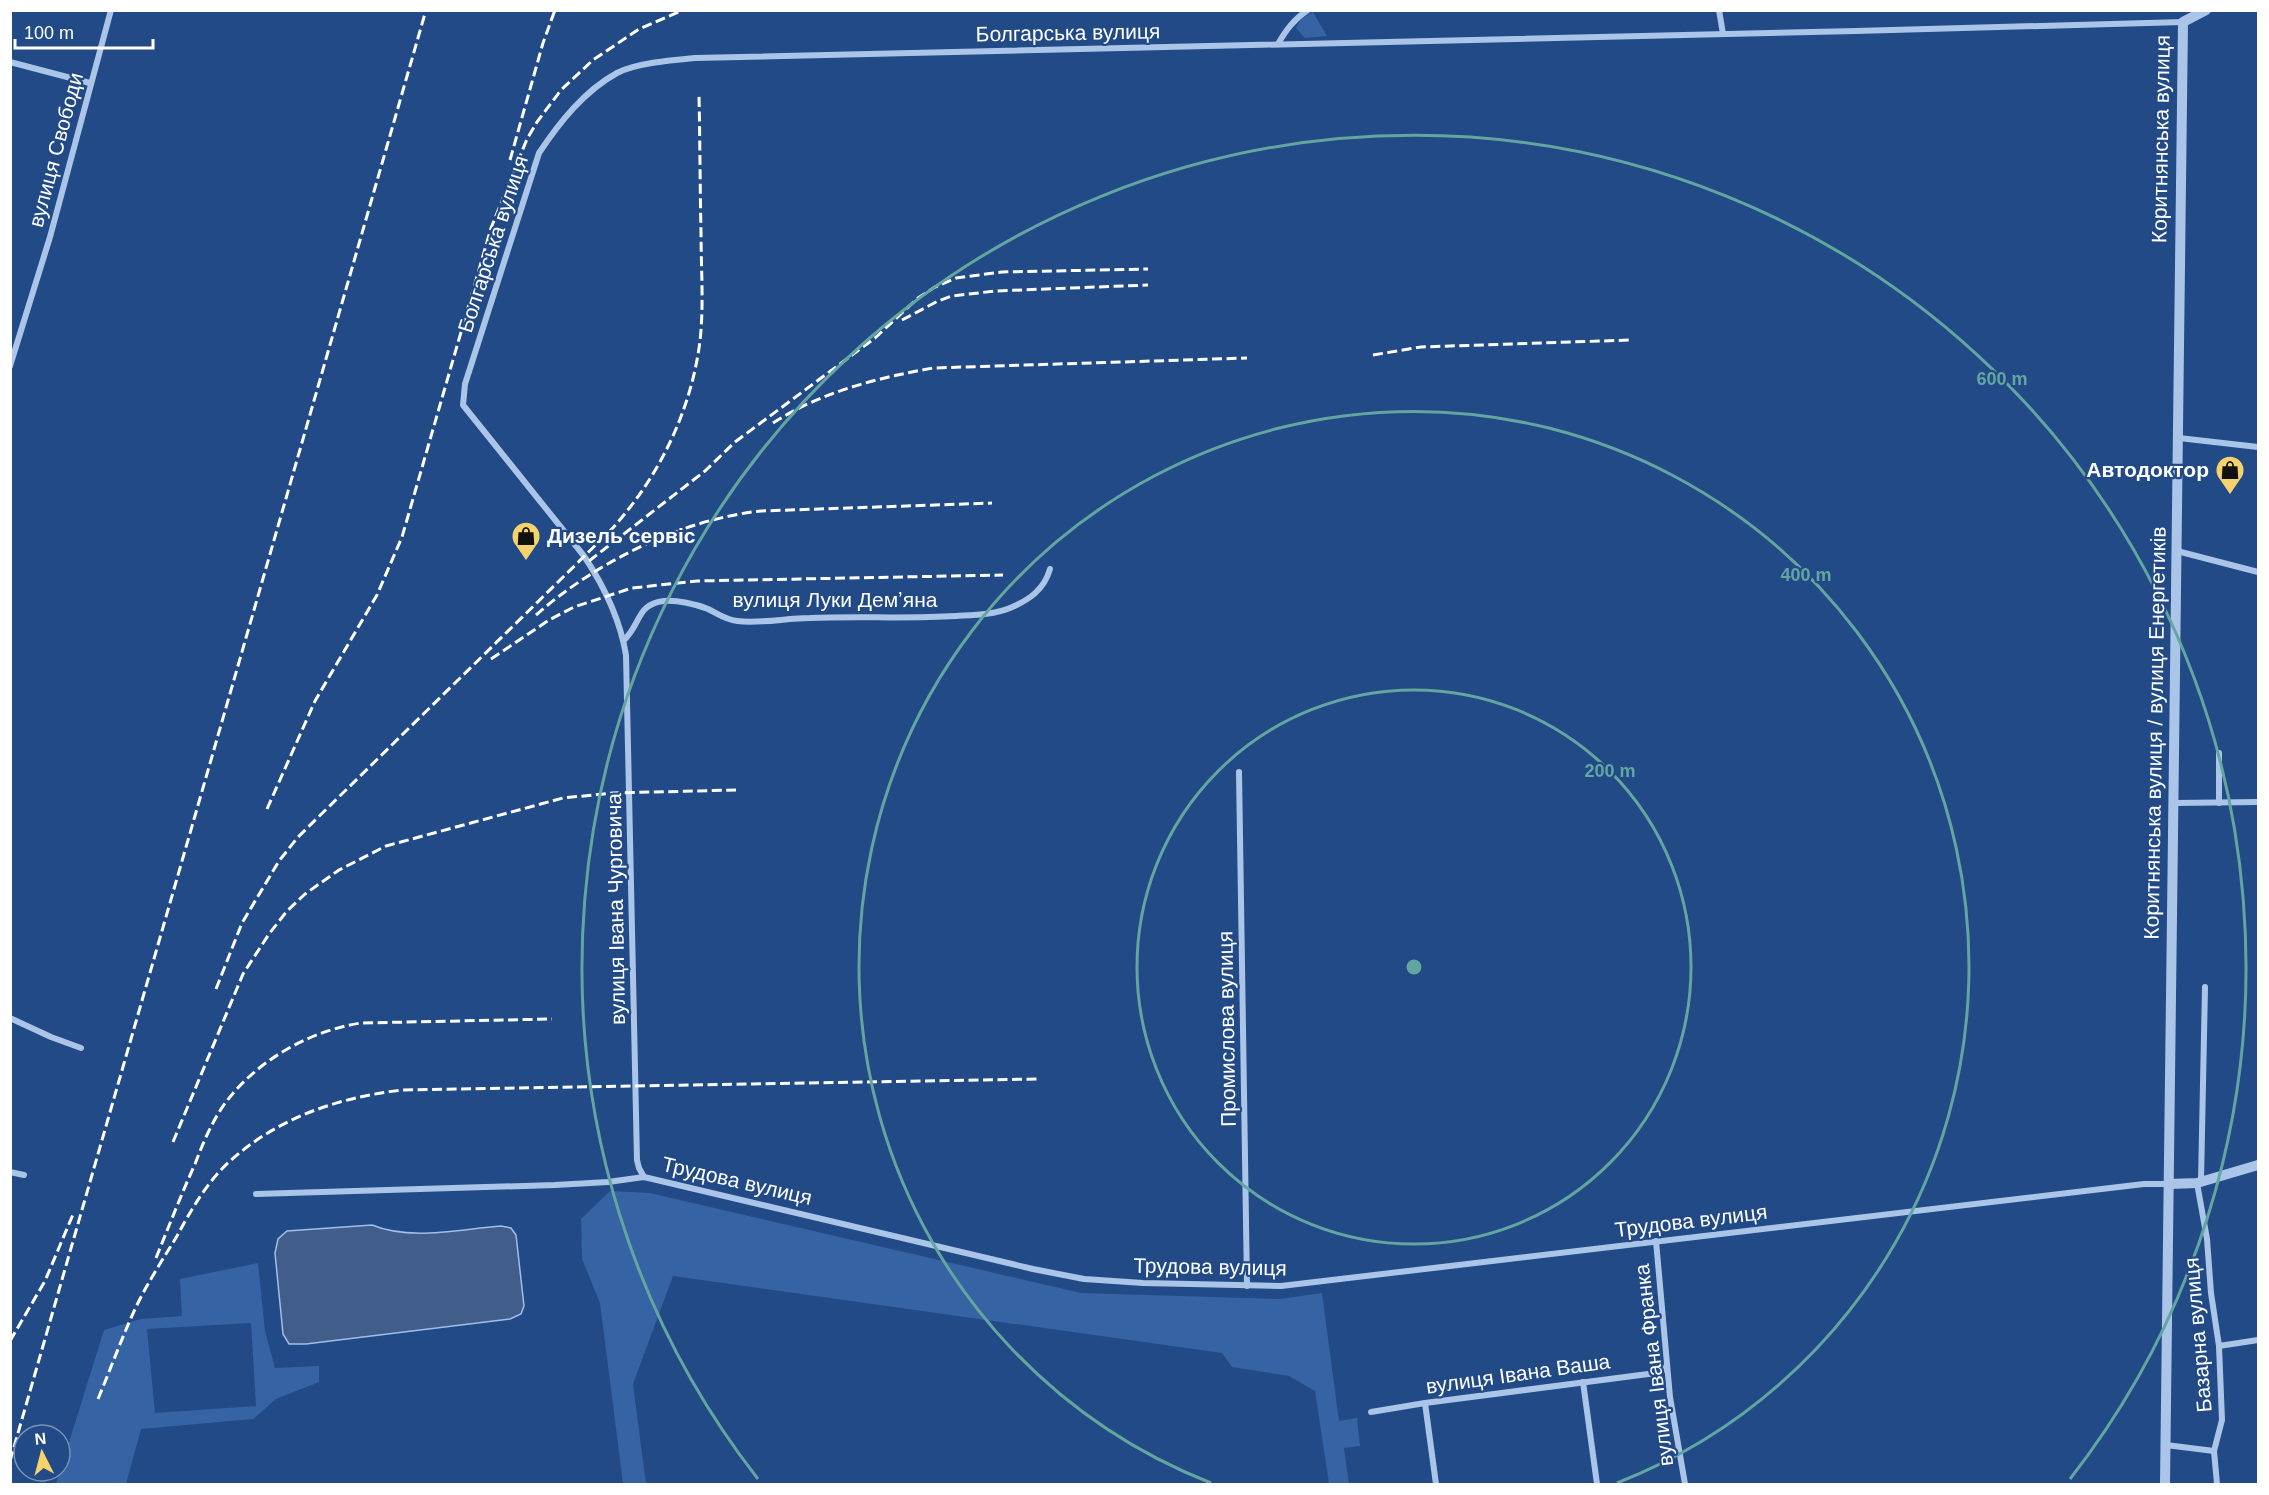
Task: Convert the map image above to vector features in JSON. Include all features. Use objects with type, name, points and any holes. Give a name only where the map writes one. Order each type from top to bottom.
[{"type":"street","name":"вулиця Свободи","points":[[10,366],[50,237],[111,10]]},
{"type":"street","points":[[1278,44],[1286,30],[1308,10]]},
{"type":"street","points":[[1719,10],[1723,34]]},
{"type":"street","name":"Коритнянська вулиця","points":[[2179,282],[2183,22],[2206,10]]},
{"type":"street","name":"Болгарська вулиця","points":[[624,640],[617,619],[588,562],[464,405],[465,384],[536,163],[552,135],[578,103],[618,72],[665,61],[694,58],[2183,22]]},
{"type":"street","points":[[10,62],[90,83]]},
{"type":"street","name":"Коритнянська вулиця / вулиця Енергетиків","points":[[2165,1485],[2179,438],[2179,282]]},
{"type":"street","points":[[2179,438],[2259,447]]},
{"type":"street","points":[[2177,551],[2259,572]]},
{"type":"street","name":"вулиця Луки Демʼяна","points":[[624,640],[630,634],[641,611],[651,604],[663,601],[676,601],[706,608],[725,619],[738,621],[810,618],[913,619],[984,614],[1009,609],[1038,592],[1046,582],[1050,569]]},
{"type":"street","name":"вулиця Івана Чурговича","points":[[624,640],[637,1160],[644,1177]]},
{"type":"street","points":[[2218,753],[2219,803]]},
{"type":"street","name":"Промислова вулиця","points":[[1239,771],[1247,1286]]},
{"type":"street","points":[[2174,803],[2259,802]]},
{"type":"street","name":"Базарна вулиця","points":[[2205,987],[2199,1182],[2219,1346],[2222,1420],[2214,1451],[2217,1485]]},
{"type":"street","points":[[10,1018],[81,1048]]},
{"type":"street","points":[[2169,1184],[2199,1182],[2259,1165]]},
{"type":"street","points":[[10,1172],[24,1175]]},
{"type":"street","name":"Трудова вулиця","points":[[256,1194],[576,1184],[644,1177],[1033,1269],[1084,1278],[1143,1283],[1281,1286],[2144,1184],[2169,1184]]},
{"type":"street","name":"вулиця Івана Франка","points":[[1656,1241],[1676,1442],[1685,1485]]},
{"type":"street","points":[[2219,1346],[2259,1340]]},
{"type":"street","name":"вулиця Івана Ваша","points":[[1371,1413],[1425,1403],[1656,1373],[1667,1365]]},
{"type":"street","points":[[1583,1382],[1597,1485]]},
{"type":"street","points":[[1425,1403],[1436,1485]]},
{"type":"street","points":[[2166,1445],[2214,1451]]},
{"type":"shaded area","points":[[1313,12],[1327,36],[1305,38],[1296,28],[1301,19]]},
{"type":"shaded area","points":[[610,1191],[650,1193],[1081,1293],[1280,1299],[1322,1293],[1339,1421],[1357,1418],[1360,1446],[1344,1448],[1349,1484],[1329,1484],[1315,1391],[1289,1376],[1232,1367],[1222,1353],[673,1276],[633,1384],[646,1484],[623,1484],[600,1303],[582,1259],[581,1219]]},
{"type":"shaded area","points":[[372,1225],[387,1230],[419,1233],[501,1226],[511,1228],[516,1235],[524,1306],[521,1314],[510,1319],[306,1344],[289,1344],[283,1334],[275,1253],[278,1239],[287,1231]]},
{"type":"shaded area","points":[[258,1263],[265,1331],[275,1368],[319,1366],[319,1382],[276,1399],[253,1419],[141,1429],[126,1484],[56,1484],[72,1483],[72,1433],[104,1330],[141,1319],[182,1316],[180,1279]],"holes":[[[251,1323],[256,1406],[155,1413],[147,1329]]]},
{"type":"railway","points":[[10,1461],[426,10]]},
{"type":"railway","points":[[510,160],[543,43],[555,10]]},
{"type":"railway","points":[[267,809],[315,701],[377,595],[402,537],[491,228],[527,139],[561,90],[593,60],[639,29],[683,10]]},
{"type":"railway","points":[[216,989],[242,923],[279,861],[298,837],[610,531],[643,489],[670,443],[689,393],[700,341],[702,300],[699,95]]},
{"type":"railway","points":[[589,561],[705,471],[735,442],[875,338],[918,298],[935,287],[956,278],[1002,272],[1148,269]]},
{"type":"railway","points":[[902,320],[952,296],[995,291],[1148,285]]},
{"type":"railway","points":[[1373,355],[1421,347],[1631,340]]},
{"type":"railway","points":[[773,423],[810,403],[850,388],[891,376],[933,368],[1247,358]]},
{"type":"railway","points":[[536,615],[559,596],[612,561],[641,546],[701,523],[761,511],[992,503]]},
{"type":"railway","points":[[491,659],[549,620],[574,607],[632,588],[697,581],[1003,575]]},
{"type":"railway","points":[[173,1142],[243,974],[287,911],[305,894],[339,870],[386,846],[563,798],[613,793],[736,790]]},
{"type":"railway","points":[[156,1258],[205,1140],[221,1109],[253,1073],[286,1050],[322,1033],[361,1023],[552,1019]]},
{"type":"railway","points":[[98,1399],[141,1298],[194,1206],[214,1178],[229,1162],[267,1133],[332,1104],[403,1090],[1037,1079]]},
{"type":"railway","points":[[10,1341],[45,1281],[74,1212]]},
{"type":"place","name":"Автодоктор","points":[[2230,496]]},
{"type":"place","name":"Дизель сервіс","points":[[526,562]]}]
